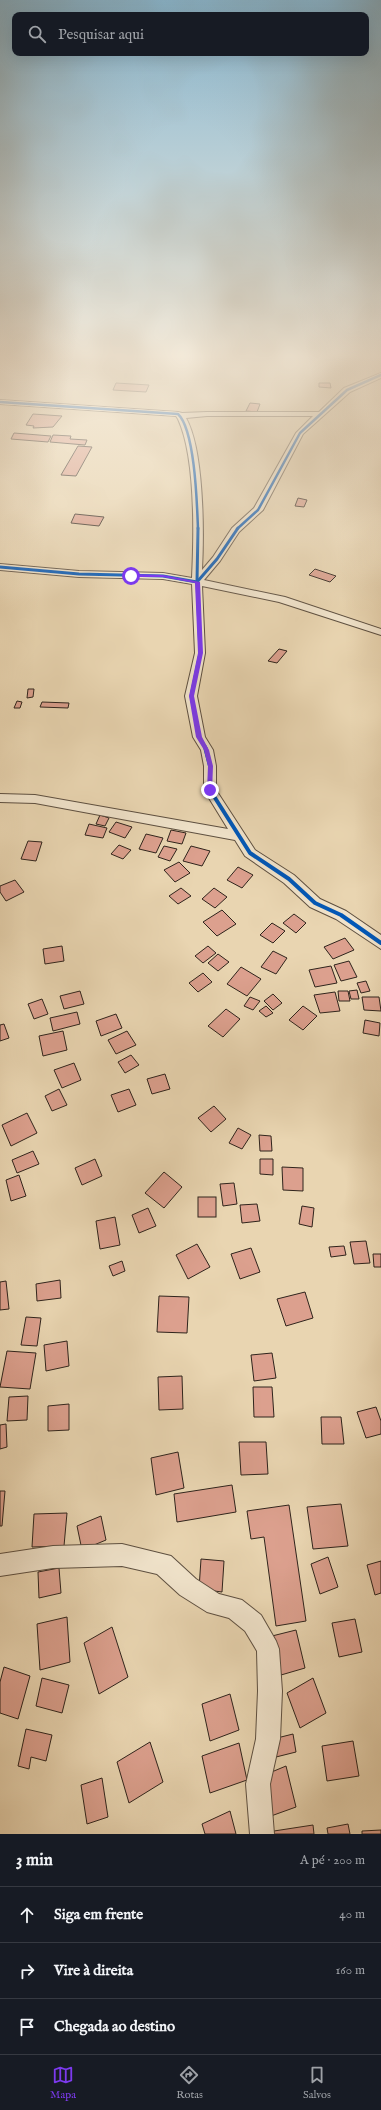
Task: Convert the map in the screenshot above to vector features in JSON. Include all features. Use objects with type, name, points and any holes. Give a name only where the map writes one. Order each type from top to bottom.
[{"type":"street","points":[[187,442],[195,473],[199,522],[197,582],[200,653],[191,696],[199,737],[207,750],[210,766],[210,790],[250,853],[289,879],[315,903],[341,915],[381,942]]},
{"type":"street","points":[[197,582],[217,559],[235,530],[258,510],[295,442]]},
{"type":"street","points":[[0,567],[79,574],[163,576],[281,599],[381,632]]},
{"type":"street","points":[[0,798],[35,799],[239,836]]},
{"type":"street","points":[[0,1565],[53,1557],[122,1555],[163,1564],[188,1587],[215,1604],[234,1608],[253,1622],[268,1648],[270,1691],[268,1739],[258,1784],[262,1834]]},
{"type":"building","points":[[50,442],[86,442],[85,445]]},
{"type":"building","points":[[78,446],[92,447],[76,476],[61,475]]},
{"type":"building","points":[[298,498],[307,500],[304,507],[295,506]]},
{"type":"building","points":[[75,514],[104,517],[99,526],[71,523]]},
{"type":"building","points":[[315,569],[336,576],[330,582],[309,575]]},
{"type":"building","points":[[279,649],[287,651],[277,663],[268,661]]},
{"type":"building","points":[[28,689],[34,689],[33,697],[27,698]]},
{"type":"building","points":[[17,701],[22,702],[20,708],[14,708]]},
{"type":"building","points":[[42,702],[69,703],[68,708],[40,707]]},
{"type":"building","points":[[100,815],[109,818],[105,826],[96,824]]},
{"type":"building","points":[[116,822],[132,827],[125,838],[109,832]]},
{"type":"building","points":[[89,824],[107,828],[103,838],[85,835]]},
{"type":"building","points":[[171,830],[186,833],[182,844],[167,841]]},
{"type":"building","points":[[146,834],[163,838],[156,853],[139,849]]},
{"type":"building","points":[[28,841],[42,842],[36,861],[21,859]]},
{"type":"building","points":[[119,845],[131,850],[123,859],[111,854]]},
{"type":"building","points":[[164,846],[177,849],[170,861],[158,857]]},
{"type":"building","points":[[191,846],[210,851],[202,866],[183,861]]},
{"type":"building","points":[[179,862],[190,873],[175,882],[164,870]]},
{"type":"building","points":[[238,867],[253,875],[242,888],[227,880]]},
{"type":"building","points":[[15,880],[24,892],[6,901],[0,892],[0,886]]},
{"type":"building","points":[[181,888],[191,896],[178,904],[169,896]]},
{"type":"building","points":[[214,888],[227,897],[215,908],[202,899]]},
{"type":"building","points":[[222,910],[236,924],[217,936],[203,922]]},
{"type":"building","points":[[294,914],[306,923],[296,933],[283,923]]},
{"type":"building","points":[[272,923],[285,931],[273,943],[260,935]]},
{"type":"building","points":[[345,938],[354,950],[333,959],[324,947]]},
{"type":"building","points":[[62,946],[64,961],[45,964],[43,949]]},
{"type":"building","points":[[208,946],[216,953],[203,963],[195,956]]},
{"type":"building","points":[[273,951],[287,958],[276,974],[261,967]]},
{"type":"building","points":[[218,954],[229,962],[218,971],[208,963]]},
{"type":"building","points":[[349,961],[357,977],[341,981],[334,965]]},
{"type":"building","points":[[331,966],[337,983],[315,987],[309,970]]},
{"type":"building","points":[[241,967],[261,979],[247,996],[227,984]]},
{"type":"building","points":[[203,973],[212,982],[198,992],[189,983]]},
{"type":"building","points":[[366,981],[370,991],[361,993],[357,983]]},
{"type":"building","points":[[357,990],[359,999],[351,999],[349,991]]},
{"type":"building","points":[[80,991],[84,1004],[64,1009],[60,996]]},
{"type":"building","points":[[338,991],[348,991],[350,1001],[339,1001]]},
{"type":"building","points":[[335,992],[340,1011],[320,1013],[314,995]]},
{"type":"building","points":[[273,994],[282,1003],[273,1010],[264,1001]]},
{"type":"building","points":[[250,997],[260,1001],[253,1010],[244,1006]]},
{"type":"building","points":[[362,997],[379,997],[381,1011],[364,1010]]},
{"type":"building","points":[[42,999],[48,1014],[34,1019],[28,1004]]},
{"type":"building","points":[[266,1006],[273,1013],[266,1017],[259,1011]]},
{"type":"building","points":[[303,1006],[317,1016],[303,1030],[289,1020]]},
{"type":"building","points":[[226,1009],[240,1019],[223,1037],[208,1026]]},
{"type":"building","points":[[77,1012],[80,1024],[53,1031],[50,1018]]},
{"type":"building","points":[[116,1014],[122,1028],[101,1036],[96,1021]]},
{"type":"building","points":[[365,1020],[380,1023],[379,1036],[363,1033]]},
{"type":"building","points":[[4,1024],[9,1038],[0,1041],[0,1025]]},
{"type":"building","points":[[63,1031],[67,1050],[43,1056],[39,1036]]},
{"type":"building","points":[[127,1031],[136,1045],[116,1054],[108,1040]]},
{"type":"building","points":[[131,1055],[139,1065],[125,1073],[118,1062]]},
{"type":"building","points":[[74,1063],[81,1080],[62,1088],[54,1070]]},
{"type":"building","points":[[165,1074],[170,1089],[152,1094],[147,1079]]},
{"type":"building","points":[[59,1089],[67,1105],[52,1111],[45,1096]]},
{"type":"building","points":[[129,1089],[136,1105],[118,1112],[111,1095]]},
{"type":"building","points":[[214,1106],[226,1119],[211,1132],[198,1118]]},
{"type":"building","points":[[27,1113],[37,1133],[11,1146],[2,1125]]},
{"type":"building","points":[[238,1128],[251,1135],[242,1149],[229,1143]]},
{"type":"building","points":[[259,1135],[271,1136],[272,1151],[260,1151]]},
{"type":"building","points":[[33,1151],[39,1164],[17,1173],[12,1160]]},
{"type":"building","points":[[95,1159],[102,1176],[82,1185],[75,1168]]},
{"type":"building","points":[[260,1159],[273,1159],[273,1175],[260,1174]]},
{"type":"building","points":[[282,1167],[303,1168],[303,1191],[283,1190]]},
{"type":"building","points":[[164,1172],[182,1187],[164,1208],[145,1193]]},
{"type":"building","points":[[19,1175],[26,1196],[11,1201],[6,1180]]},
{"type":"building","points":[[234,1183],[237,1204],[223,1206],[220,1184]]},
{"type":"building","points":[[198,1197],[216,1197],[216,1217],[198,1217]]},
{"type":"building","points":[[257,1204],[260,1221],[242,1223],[240,1205]]},
{"type":"building","points":[[302,1206],[314,1208],[312,1227],[299,1224]]},
{"type":"building","points":[[148,1208],[156,1226],[139,1233],[132,1215]]},
{"type":"building","points":[[115,1217],[120,1245],[100,1249],[96,1221]]},
{"type":"building","points":[[366,1241],[370,1263],[354,1264],[350,1242]]},
{"type":"building","points":[[197,1244],[210,1267],[188,1279],[176,1255]]},
{"type":"building","points":[[344,1246],[346,1255],[331,1257],[329,1247]]},
{"type":"building","points":[[251,1248],[260,1272],[240,1279],[231,1254]]},
{"type":"building","points":[[373,1254],[381,1254],[381,1267],[374,1267]]},
{"type":"building","points":[[122,1261],[125,1271],[113,1276],[109,1266]]},
{"type":"building","points":[[60,1280],[61,1298],[37,1301],[36,1284]]},
{"type":"building","points":[[6,1281],[9,1309],[0,1310],[0,1282]]},
{"type":"building","points":[[305,1292],[313,1318],[286,1326],[277,1299]]},
{"type":"building","points":[[159,1296],[189,1297],[187,1333],[157,1332]]},
{"type":"building","points":[[26,1317],[41,1318],[37,1346],[21,1345]]},
{"type":"building","points":[[67,1341],[69,1366],[46,1371],[44,1345]]},
{"type":"building","points":[[7,1351],[36,1353],[30,1389],[0,1387]]},
{"type":"building","points":[[272,1353],[276,1378],[254,1381],[251,1355]]},
{"type":"building","points":[[182,1376],[183,1409],[159,1410],[158,1377]]},
{"type":"building","points":[[253,1387],[272,1387],[274,1417],[254,1417]]},
{"type":"building","points":[[28,1396],[27,1420],[7,1421],[9,1397]]},
{"type":"building","points":[[69,1404],[69,1430],[48,1431],[48,1406]]},
{"type":"building","points":[[376,1407],[381,1421],[381,1434],[366,1438],[357,1412]]},
{"type":"building","points":[[321,1417],[341,1417],[344,1444],[322,1444]]},
{"type":"building","points":[[6,1424],[7,1447],[0,1449],[0,1425]]},
{"type":"building","points":[[239,1442],[266,1442],[268,1474],[241,1475]]},
{"type":"building","points":[[178,1452],[184,1488],[156,1495],[151,1458]]},
{"type":"building","points":[[232,1485],[236,1512],[177,1522],[174,1494]]},
{"type":"building","points":[[0,1491],[5,1491],[2,1526],[0,1526]]},
{"type":"building","points":[[341,1504],[348,1546],[313,1549],[307,1507]]},
{"type":"building","points":[[289,1505],[306,1621],[276,1626],[264,1537],[251,1539],[247,1511]]},
{"type":"building","points":[[67,1513],[64,1546],[32,1547],[34,1514]]},
{"type":"building","points":[[101,1516],[106,1540],[82,1550],[77,1526]]},
{"type":"building","points":[[328,1557],[338,1587],[320,1594],[311,1564]]},
{"type":"building","points":[[201,1559],[224,1561],[222,1592],[199,1589]]},
{"type":"building","points":[[381,1561],[381,1593],[375,1595],[367,1565]]},
{"type":"building","points":[[59,1568],[61,1593],[39,1598],[38,1572]]},
{"type":"building","points":[[67,1617],[70,1662],[40,1670],[37,1624]]},
{"type":"building","points":[[355,1619],[362,1652],[339,1657],[332,1623]]},
{"type":"building","points":[[112,1627],[128,1677],[99,1694],[84,1643]]},
{"type":"building","points":[[296,1630],[305,1668],[281,1675],[272,1636]]},
{"type":"building","points":[[4,1667],[30,1676],[18,1719],[0,1713],[0,1682]]},
{"type":"building","points":[[42,1678],[69,1685],[62,1713],[36,1706]]},
{"type":"building","points":[[313,1678],[326,1713],[300,1728],[287,1693]]},
{"type":"building","points":[[230,1694],[239,1730],[210,1741],[202,1704]]},
{"type":"building","points":[[26,1729],[52,1735],[46,1761],[31,1757],[29,1769],[18,1766]]},
{"type":"building","points":[[293,1734],[296,1752],[272,1758],[269,1740]]},
{"type":"building","points":[[353,1741],[359,1776],[327,1781],[322,1746]]},
{"type":"building","points":[[150,1742],[163,1782],[129,1803],[117,1762]]},
{"type":"building","points":[[239,1743],[247,1780],[210,1793],[202,1756]]},
{"type":"building","points":[[286,1766],[296,1807],[271,1816],[262,1776]]},
{"type":"building","points":[[102,1778],[108,1817],[87,1824],[81,1785]]},
{"type":"building","points":[[230,1811],[236,1834],[205,1834],[202,1824]]},
{"type":"building","points":[[348,1824],[350,1834],[328,1834],[327,1828]]},
{"type":"building","points":[[313,1825],[314,1834],[274,1834],[274,1831]]},
{"type":"building","points":[[381,1830],[381,1834],[362,1834],[362,1831]]},
{"type":"cycle path","points":[[0,567],[79,574],[163,576],[197,582],[198,512],[195,477],[189,442]]},
{"type":"cycle path","points":[[295,442],[258,510],[235,530],[217,559],[197,582],[200,653],[191,696],[199,737],[207,750],[210,766],[210,790],[250,853],[289,879],[315,903],[341,915],[381,943]]},
{"type":"route","points":[[131,576],[163,576],[197,582],[200,653],[191,696],[199,737],[207,750],[210,766],[210,790]]}]
